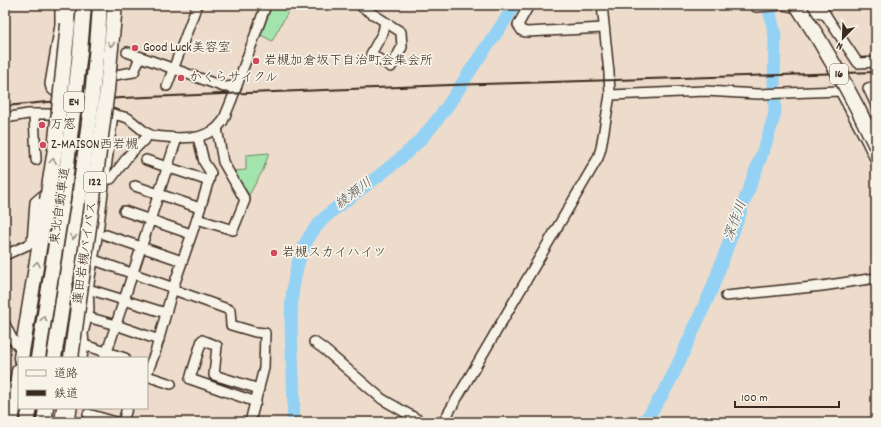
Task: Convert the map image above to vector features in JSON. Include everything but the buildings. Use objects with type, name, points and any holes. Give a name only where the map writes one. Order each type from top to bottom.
[{"type":"highway","points":[[22,354],[45,198],[55,149],[70,5]]},
{"type":"highway","name":"東北自動車道","points":[[38,357],[63,199],[84,5]]},
{"type":"highway","name":"東北自動車道","points":[[54,357],[79,198],[93,90],[100,5]]},
{"type":"highway","name":"蓮田岩槻バイパス","points":[[71,357],[107,90],[115,5]]},
{"type":"highway","name":"16","points":[[797,5],[829,56],[848,90],[873,143]]},
{"type":"highway","name":"16","points":[[807,5],[848,73],[876,126]]},
{"type":"highway","points":[[11,422],[14,382]]},
{"type":"highway","points":[[28,422],[30,409]]},
{"type":"highway","points":[[44,422],[46,409]]},
{"type":"highway","points":[[62,422],[64,409]]},
{"type":"street","points":[[60,5],[60,25],[50,84],[54,91],[134,72],[140,57]]},
{"type":"street","points":[[167,86],[197,5]]},
{"type":"street","points":[[5,118],[28,114],[113,114],[128,118],[145,132],[153,136],[177,138],[198,137],[211,132],[217,128],[222,121],[266,5]]},
{"type":"street","points":[[364,5],[362,7],[401,32],[402,47],[390,67],[370,54],[383,32],[385,22]]},
{"type":"street","points":[[529,5],[518,25],[522,31],[604,28]]},
{"type":"street","points":[[447,421],[598,158],[610,95],[602,5]]},
{"type":"street","points":[[756,6],[784,5],[826,15]]},
{"type":"street","points":[[819,5],[858,63],[876,62]]},
{"type":"street","points":[[127,52],[224,87],[236,86]]},
{"type":"street","points":[[876,87],[868,88],[876,105]]},
{"type":"street","points":[[610,95],[705,91],[758,94],[840,91],[873,143],[876,161]]},
{"type":"street","points":[[34,114],[36,160]]},
{"type":"street","points":[[82,357],[84,345],[83,333],[89,310],[88,289],[98,232],[113,114]]},
{"type":"street","points":[[197,219],[233,230],[245,200],[223,162],[217,128]]},
{"type":"street","points":[[104,179],[111,179],[129,155],[149,134]]},
{"type":"street","points":[[172,384],[148,370],[155,353],[173,288],[211,173],[204,162],[198,137]]},
{"type":"street","points":[[106,355],[177,138]]},
{"type":"street","points":[[146,160],[209,181]]},
{"type":"street","points":[[135,186],[200,208]]},
{"type":"street","points":[[5,255],[32,243],[35,202],[45,198]]},
{"type":"street","points":[[124,212],[191,234]]},
{"type":"street","points":[[106,235],[182,261]]},
{"type":"street","points":[[97,261],[230,310],[231,325],[255,332],[265,333],[264,368],[250,422]]},
{"type":"street","points":[[726,296],[822,286],[876,278]]},
{"type":"street","points":[[88,289],[166,313]]},
{"type":"street","points":[[87,317],[159,340]]},
{"type":"street","points":[[5,324],[12,340],[22,354]]},
{"type":"street","points":[[256,402],[190,379],[202,340],[217,346],[214,375],[258,389]]},
{"type":"street","points":[[314,342],[382,399],[422,422]]},
{"type":"street","points":[[84,345],[106,355],[119,357]]},
{"type":"street","points":[[70,422],[72,409]]},
{"type":"street","points":[[122,422],[127,409]]},
{"type":"street","points":[[88,415],[116,422]]},
{"type":"green space","points":[[272,5],[276,5],[288,12],[272,41],[261,35]]},
{"type":"green space","points":[[269,153],[263,170],[249,195],[234,171],[246,170],[246,155]]},
{"type":"waterway","name":"綾瀬川","points":[[293,422],[294,401],[291,337],[292,295],[295,274],[306,243],[318,224],[395,163],[425,135],[451,101],[514,5]]},
{"type":"waterway","name":"深作川","points":[[643,422],[650,414],[674,373],[711,291],[766,143],[775,113],[775,36],[770,13],[771,5]]},
{"type":"railway","points":[[5,106],[122,98],[450,85],[876,72]]},
{"type":"place","name":"Good Luck美容室","points":[[135,48]]},
{"type":"place","name":"岩槻加倉坂下自治町会集会所","points":[[256,61]]},
{"type":"place","name":"かくらサイクル","points":[[181,78]]},
{"type":"place","name":"万窓","points":[[42,125]]},
{"type":"place","name":"Z-MAISON西岩槻","points":[[43,145]]},
{"type":"place","name":"岩槻スカイハイツ","points":[[274,253]]}]
